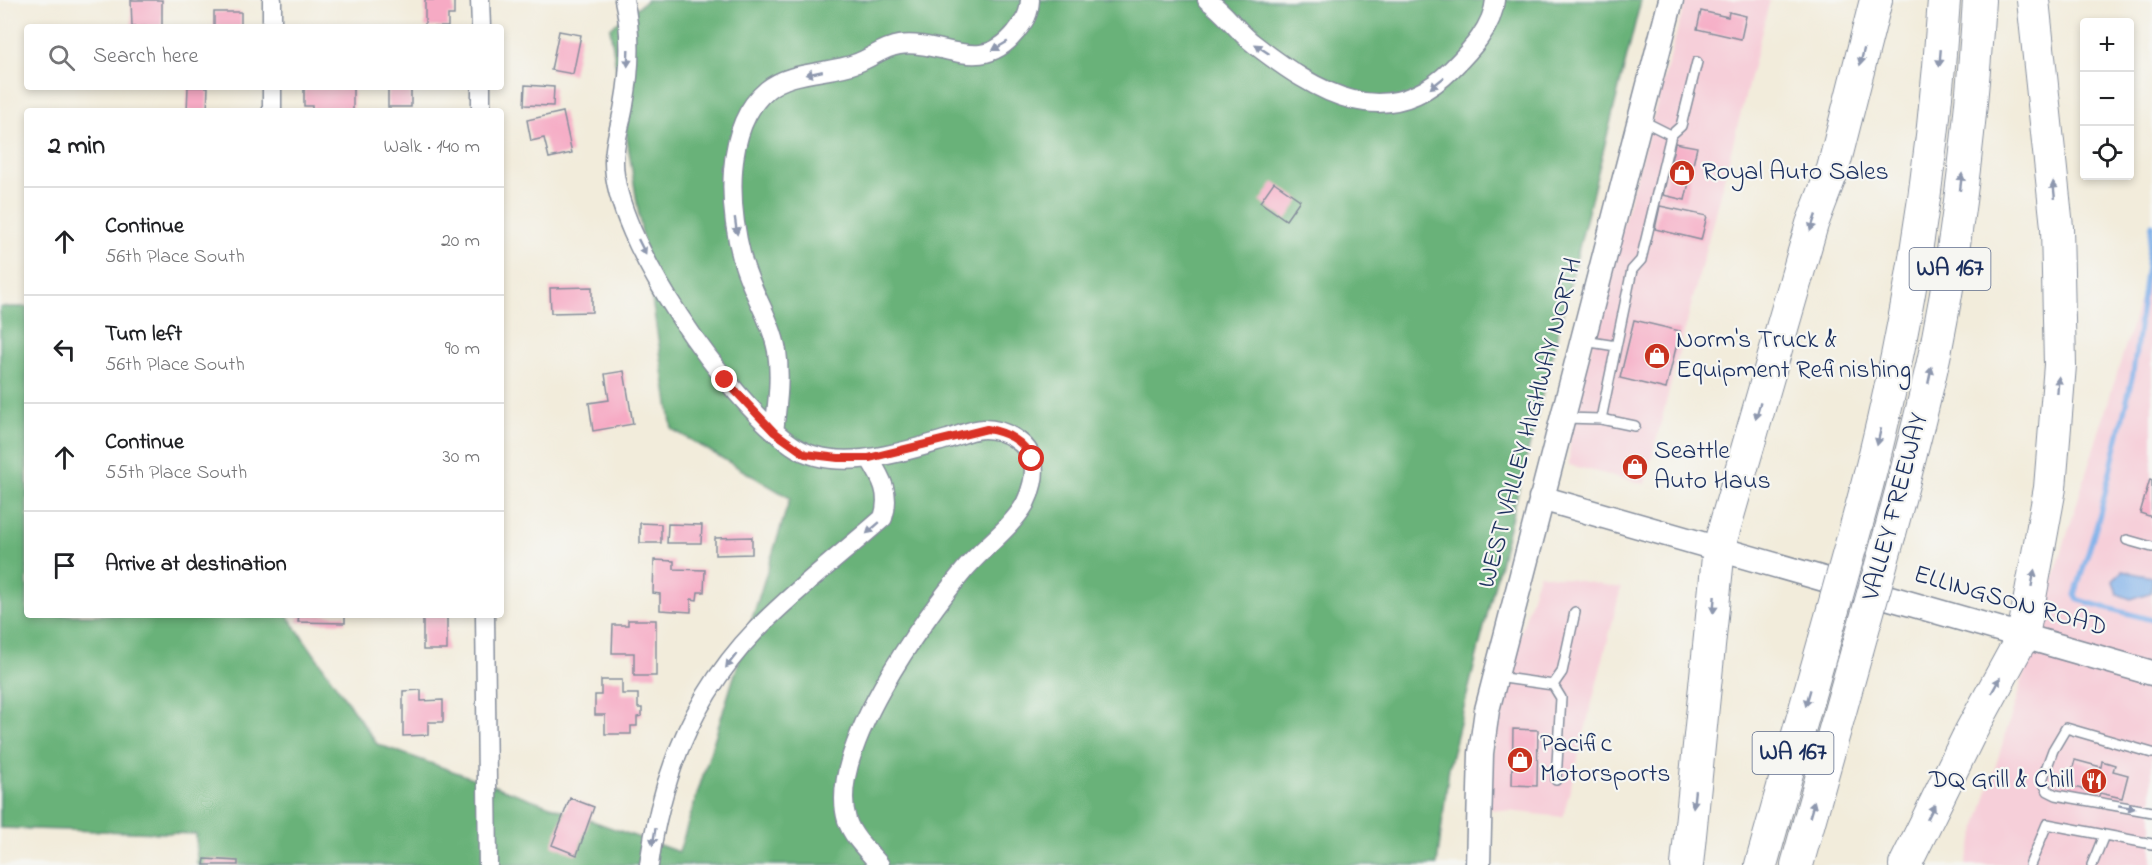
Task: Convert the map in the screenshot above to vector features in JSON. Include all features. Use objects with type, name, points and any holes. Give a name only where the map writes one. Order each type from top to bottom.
[{"type":"highway","points":[[1687,865],[1719,547],[1812,224],[1833,169],[1876,0]]},
{"type":"highway","name":"VALLEY FREEWAY","points":[[1761,865],[1857,524],[1884,414],[1914,263],[1933,126],[1944,0]]},
{"type":"highway","name":"VALLEY FREEWAY","points":[[1797,865],[1920,424],[1950,266],[1975,68],[1979,0]]},
{"type":"highway","points":[[1905,865],[1970,733],[2023,636],[2050,488],[2060,365],[2057,227],[2033,0]]},
{"type":"main road","name":"WEST VALLEY HIGHWAY NORTH","points":[[1478,865],[1481,753],[1495,677],[1671,0]]},
{"type":"main road","name":"ELLINGSON ROAD","points":[[1541,498],[1719,547],[2152,674]]},
{"type":"street","points":[[272,0],[272,24]]},
{"type":"street","points":[[480,0],[481,24]]},
{"type":"street","points":[[624,0],[628,39],[627,75],[614,160],[619,193],[652,269],[687,328],[725,380],[774,432],[805,454],[838,458],[869,458],[987,429],[1018,441],[1029,452],[1034,467],[1031,488],[1023,506],[966,567],[936,606],[900,660],[859,732],[846,779],[845,808],[852,830],[880,865]]},
{"type":"street","points":[[774,432],[778,395],[777,351],[742,258],[734,208],[736,148],[753,105],[778,82],[856,63],[896,45],[920,44],[954,53],[981,56],[1006,44],[1029,14],[1030,0]]},
{"type":"street","points":[[1207,0],[1253,44],[1308,81],[1347,98],[1369,104],[1389,104],[1420,96],[1438,83],[1478,41],[1495,0]]},
{"type":"street","points":[[272,90],[272,108]]},
{"type":"street","points":[[481,90],[481,108]]},
{"type":"street","points":[[649,865],[662,798],[672,765],[684,735],[712,685],[755,631],[775,611],[883,519],[888,505],[885,484],[869,458]]},
{"type":"street","points":[[485,618],[488,865]]},
{"type":"lane","points":[[1601,419],[1632,270],[1641,260],[1671,135],[1681,126],[1697,62]]},
{"type":"lane","points":[[1639,120],[1671,135]]},
{"type":"lane","points":[[1581,341],[1616,346]]},
{"type":"lane","points":[[1562,418],[1601,419],[1635,426]]},
{"type":"lane","points":[[2127,540],[2152,547]]},
{"type":"lane","points":[[1553,685],[1562,672],[1575,612]]},
{"type":"lane","points":[[1495,677],[1553,685]]},
{"type":"lane","points":[[1553,685],[1561,698],[1556,780]]},
{"type":"lane","points":[[2152,753],[2066,728],[2046,764],[2042,780],[2048,791],[2152,812]]},
{"type":"lane","points":[[2030,865],[2047,824],[2152,844]]},
{"type":"lane","points":[[2092,865],[2104,835]]},
{"type":"shaded area","points":[[1686,0],[1770,0],[1645,484],[1569,465],[1570,434],[1608,277]]},
{"type":"shaded area","points":[[2152,260],[2152,865],[1965,865]]},
{"type":"shaded area","points":[[1539,574],[1621,588],[1563,817],[1489,809],[1491,759],[1515,651]]},
{"type":"green space","points":[[647,0],[1641,0],[1449,767],[1437,865],[197,865],[196,834],[0,828],[0,307],[24,307],[24,618],[289,618],[377,744],[679,852],[790,498],[672,429],[610,28]]},
{"type":"water","points":[[2122,571],[2152,577],[2152,592],[2131,599],[2117,594],[2113,581]]},
{"type":"building","points":[[131,0],[162,0],[162,24],[132,24]]},
{"type":"building","points":[[425,0],[454,0],[454,15],[448,15],[448,24],[425,24]]},
{"type":"building","points":[[1701,11],[1728,17],[1729,12],[1746,16],[1741,39],[1697,29]]},
{"type":"building","points":[[214,12],[241,12],[241,24],[214,24]]},
{"type":"building","points":[[559,31],[581,35],[573,74],[551,70]]},
{"type":"building","points":[[525,85],[554,87],[553,106],[524,105]]},
{"type":"building","points":[[188,90],[208,90],[207,108],[187,108]]},
{"type":"building","points":[[304,90],[353,90],[353,108],[304,106]]},
{"type":"building","points":[[388,90],[411,90],[411,107],[388,107]]},
{"type":"building","points":[[563,112],[572,153],[549,158],[544,138],[531,141],[527,120]]},
{"type":"building","points":[[1675,143],[1697,147],[1685,200],[1663,195]]},
{"type":"building","points":[[1274,182],[1300,200],[1286,220],[1260,202]]},
{"type":"building","points":[[1660,206],[1707,216],[1701,240],[1655,229]]},
{"type":"building","points":[[592,287],[592,312],[551,313],[550,288]]},
{"type":"building","points":[[1634,320],[1680,331],[1666,389],[1620,378]]},
{"type":"building","points":[[624,371],[633,424],[593,431],[589,403],[609,400],[605,374]]},
{"type":"building","points":[[2150,479],[2152,480],[2152,517],[2140,513]]},
{"type":"building","points":[[640,523],[661,524],[661,543],[640,543]]},
{"type":"building","points":[[668,524],[702,525],[701,543],[667,543]]},
{"type":"building","points":[[752,537],[752,554],[715,555],[715,538]]},
{"type":"building","points":[[654,560],[674,561],[674,569],[705,570],[704,592],[698,592],[697,600],[691,599],[691,612],[660,610],[660,594],[653,593]]},
{"type":"building","points":[[299,618],[345,618],[345,623],[298,622]]},
{"type":"building","points":[[423,618],[447,618],[447,650],[423,650]]},
{"type":"building","points":[[628,620],[656,620],[656,676],[634,676],[634,653],[612,653],[613,625],[628,625]]},
{"type":"building","points":[[601,680],[622,680],[622,694],[638,694],[638,708],[642,708],[642,716],[637,717],[637,726],[631,726],[631,734],[605,734],[605,715],[595,715],[595,695],[601,695]]},
{"type":"building","points":[[421,690],[421,701],[443,700],[443,722],[428,722],[428,735],[403,736],[403,691]]},
{"type":"building","points":[[1513,729],[1538,730],[1537,786],[1512,785]]},
{"type":"building","name":"DQ Grill & Chill","points":[[2075,760],[2101,767],[2102,761],[2115,765],[2113,771],[2128,775],[2122,798],[2100,793],[2098,798],[2091,796],[2092,792],[2060,783],[2067,773],[2071,774]]},
{"type":"building","points":[[570,798],[594,807],[577,855],[552,845]]},
{"type":"building","points":[[205,859],[238,861],[238,865],[204,865]]},
{"type":"waterway","points":[[2152,225],[2133,374],[2100,514],[2075,595],[2078,600],[2152,620]]},
{"type":"place","name":"Royal Auto Sales","points":[[1682,173]]},
{"type":"place","name":"Norm's Truck & Equipment Refinishing","points":[[1657,356]]},
{"type":"place","name":"Seattle Auto Haus","points":[[1635,467]]},
{"type":"place","name":"Pacific Motorsports","points":[[1520,760]]},
{"type":"place","name":"DQ Grill & Chill","points":[[2094,781]]},
{"type":"route","points":[[725,380],[774,432],[805,454],[838,458],[869,458],[987,429],[1011,436],[1023,445],[1032,459]]}]
